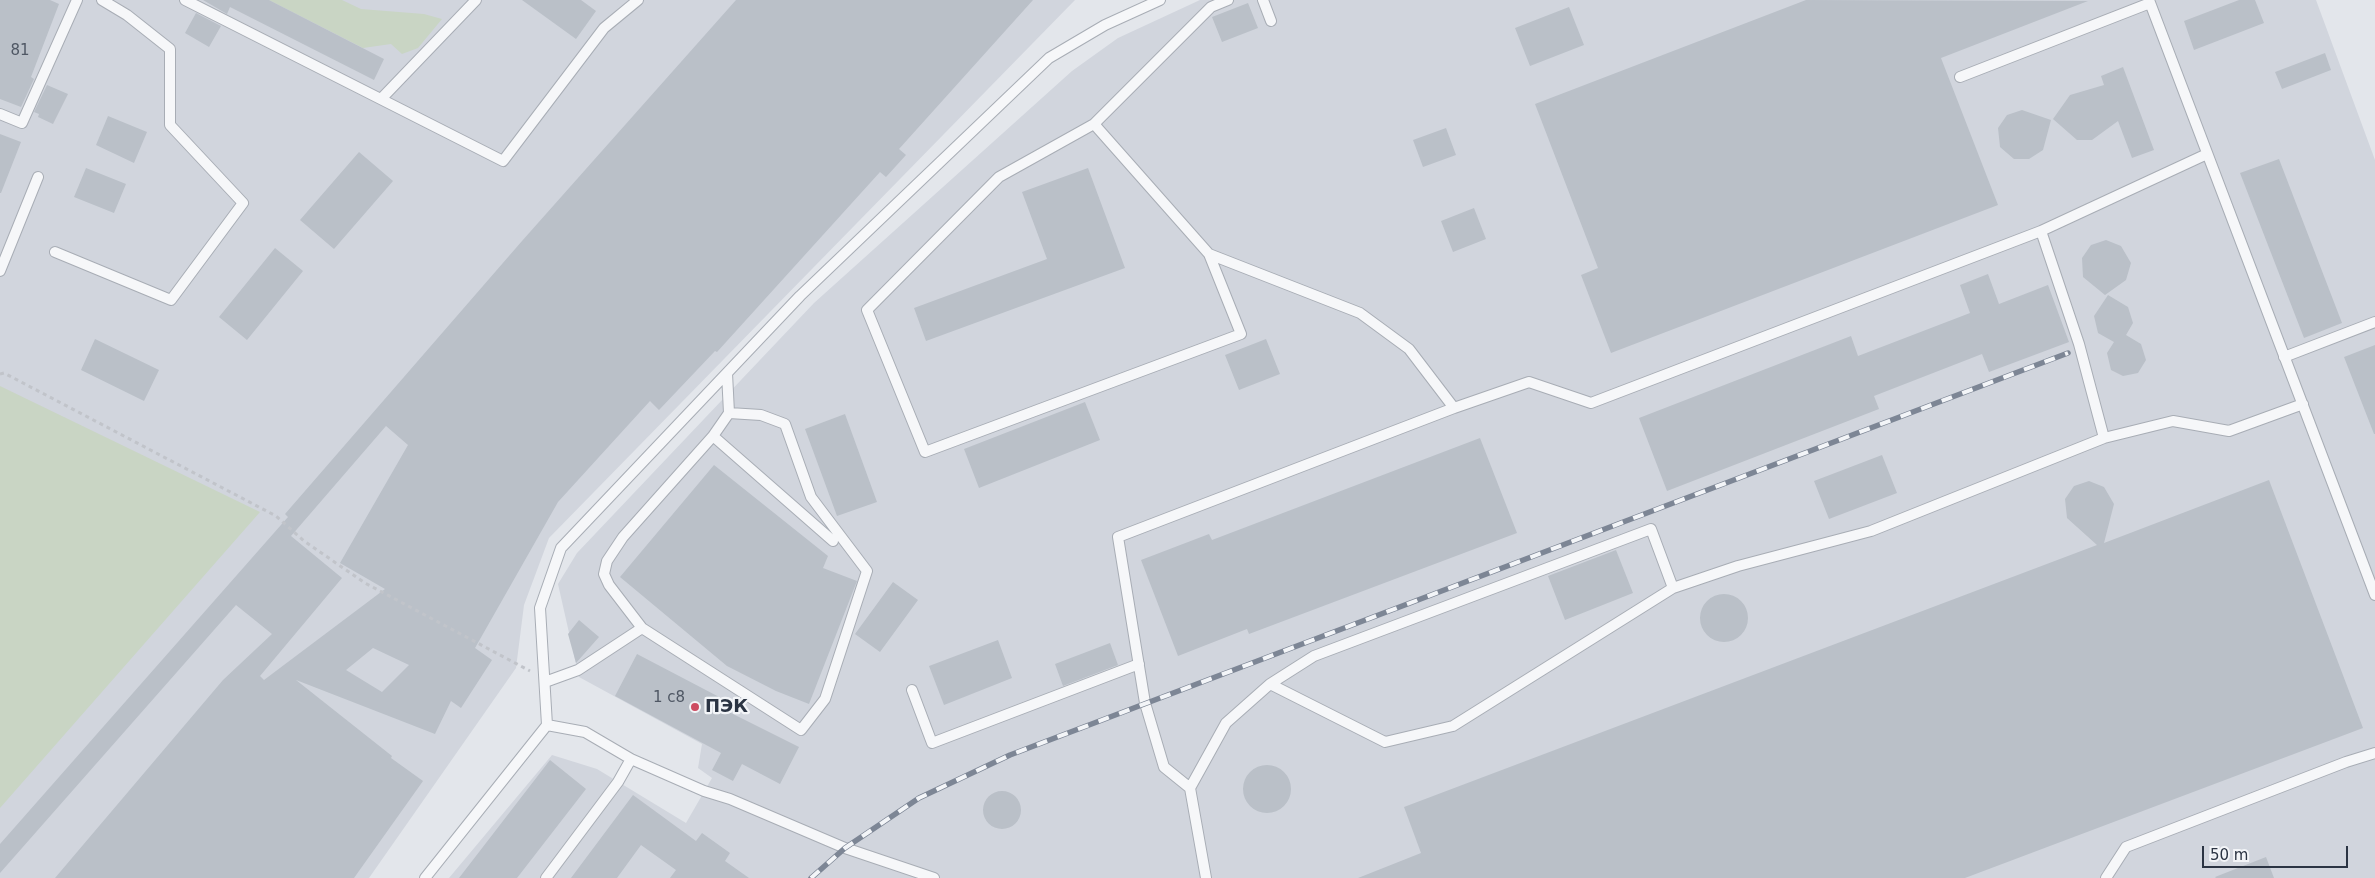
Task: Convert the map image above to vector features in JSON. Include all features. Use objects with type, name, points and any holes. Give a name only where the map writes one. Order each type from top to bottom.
[{"type":"lane","points":[[0,114],[22,123],[77,0]]},
{"type":"lane","points":[[56,252],[171,300],[244,203],[170,125],[170,49],[127,15],[102,0]]},
{"type":"lane","points":[[185,0],[504,161],[604,28],[638,0]]},
{"type":"lane","points":[[381,99],[476,0]]},
{"type":"lane","points":[[425,878],[547,725],[540,608],[561,548],[800,296],[1049,58],[1105,25],[1160,0]]},
{"type":"lane","points":[[1094,124],[1209,254],[1241,334],[924,452],[867,310],[999,177],[1094,124],[1211,7],[1228,0]]},
{"type":"lane","points":[[1263,0],[1271,21]]},
{"type":"lane","points":[[1960,77],[2150,2],[2375,596]]},
{"type":"lane","points":[[1190,788],[1164,767],[1145,703],[1118,537],[1454,408],[1530,382],[1591,403],[2041,230],[2207,154]]},
{"type":"lane","points":[[0,271],[38,177]]},
{"type":"lane","points":[[2041,230],[2078,344],[2104,438]]},
{"type":"lane","points":[[1209,254],[1360,313],[1409,349],[1454,408]]},
{"type":"lane","points":[[2284,357],[2375,322]]},
{"type":"lane","points":[[727,373],[729,413],[713,436],[623,537],[607,561],[604,574],[609,585],[642,628],[801,730],[825,698],[867,571],[811,497],[785,424],[760,415],[729,413]]},
{"type":"lane","points":[[1270,684],[1385,742],[1453,726],[1673,588],[1738,566],[1871,531],[2104,438],[2173,421],[2228,430],[2302,404]]},
{"type":"lane","points":[[713,436],[832,541]]},
{"type":"lane","points":[[1206,878],[1190,788],[1226,723],[1270,684],[1314,656],[1651,529],[1673,588]]},
{"type":"lane","points":[[545,685],[578,670],[642,628]]},
{"type":"lane","points":[[912,690],[932,743],[1139,664]]},
{"type":"lane","points":[[547,725],[585,732],[630,759],[704,792],[730,798],[845,848],[934,878]]},
{"type":"lane","points":[[2106,878],[2126,847],[2346,762],[2375,753]]},
{"type":"lane","points":[[546,878],[618,782],[630,759]]},
{"type":"path","points":[[0,374],[4,373],[276,516],[304,541],[365,583],[538,675],[545,685]]},
{"type":"shaded area","points":[[0,0],[1075,0],[549,538],[524,605],[516,668],[369,878],[0,878]]},
{"type":"shaded area","points":[[1200,0],[2316,0],[2375,160],[2375,878],[449,878],[552,755],[597,769],[686,823],[712,778],[698,768],[702,744],[579,677],[558,584],[577,553],[814,303],[1072,71],[1118,38]]},
{"type":"green space","points":[[269,0],[342,0],[361,9],[424,14],[442,19],[418,48],[402,54],[391,44],[363,48]]},
{"type":"green space","points":[[0,386],[260,512],[0,808]]},
{"type":"building","points":[[0,0],[50,0],[59,4],[31,77],[34,79],[21,107],[0,99]]},
{"type":"building","points":[[203,0],[269,0],[384,59],[374,80],[230,7],[227,14]]},
{"type":"building","points":[[522,0],[581,0],[596,11],[576,39]]},
{"type":"building","points":[[736,0],[1033,0],[899,149],[906,155],[886,177],[880,172],[717,352],[715,351],[659,410],[650,401],[558,502],[475,648],[492,660],[461,708],[451,701],[435,734],[296,680],[392,756],[391,758],[423,781],[354,878],[55,878],[223,680],[272,634],[236,605],[0,873],[0,844],[288,517],[285,514],[522,241]],"holes":[[[386,426],[408,445],[340,563],[385,589],[264,680],[260,676],[342,578],[291,536]],[[373,648],[409,665],[382,692],[346,670]]]},
{"type":"building","points":[[1806,0],[2088,1],[1941,58],[1998,205],[1611,353],[1581,275],[1598,268],[1535,104]]},
{"type":"building","points":[[2239,0],[2255,0],[2264,23],[2194,50],[2184,21]]},
{"type":"building","points":[[1248,3],[1258,28],[1222,42],[1212,17]]},
{"type":"building","points":[[1569,7],[1584,45],[1530,66],[1515,28]]},
{"type":"building","points":[[196,13],[221,26],[209,47],[185,33]]},
{"type":"building","points":[[2325,53],[2331,70],[2282,89],[2275,72]]},
{"type":"building","points":[[2123,67],[2154,150],[2132,158],[2118,121],[2092,140],[2077,140],[2053,119],[2070,95],[2104,85],[2101,76]]},
{"type":"building","points":[[47,85],[68,94],[53,124],[38,117],[39,114],[34,112]]},
{"type":"building","points":[[2022,110],[2051,120],[2043,150],[2029,159],[2014,159],[2000,147],[1998,128],[2007,115]]},
{"type":"building","points":[[108,116],[147,132],[134,163],[96,145]]},
{"type":"building","points":[[1446,128],[1456,155],[1423,167],[1413,140]]},
{"type":"building","points":[[0,134],[21,142],[1,193],[0,193]]},
{"type":"building","points":[[359,152],[393,181],[334,249],[300,220]]},
{"type":"building","points":[[2279,159],[2342,323],[2304,338],[2240,173]]},
{"type":"building","points":[[86,168],[126,184],[114,213],[74,197]]},
{"type":"building","points":[[1088,168],[1125,268],[926,341],[914,308],[1047,259],[1022,192]]},
{"type":"building","points":[[1474,208],[1486,239],[1453,252],[1441,221]]},
{"type":"building","points":[[2106,240],[2121,246],[2131,263],[2126,280],[2105,295],[2083,277],[2082,258],[2091,245]]},
{"type":"building","points":[[275,248],[303,271],[247,340],[219,317]]},
{"type":"building","points":[[1988,274],[1999,304],[2048,285],[2069,342],[1989,372],[1982,354],[1874,396],[1879,409],[1667,491],[1639,418],[1851,336],[1858,356],[1970,313],[1960,285]]},
{"type":"building","points":[[2108,295],[2128,307],[2133,323],[2126,335],[2141,344],[2146,360],[2138,373],[2123,376],[2111,370],[2107,353],[2114,342],[2098,333],[2094,316]]},
{"type":"building","points":[[95,339],[159,370],[144,401],[81,370]]},
{"type":"building","points":[[1266,339],[1280,374],[1239,390],[1225,355]]},
{"type":"building","points":[[2375,345],[2375,434],[2374,434],[2344,357]]},
{"type":"building","points":[[1085,402],[1100,440],[979,488],[964,449]]},
{"type":"building","points":[[845,414],[877,502],[837,516],[805,429]]},
{"type":"building","points":[[1480,438],[1517,533],[1249,634],[1247,629],[1178,656],[1141,560],[1209,534],[1212,540]]},
{"type":"building","points":[[1882,455],[1897,493],[1829,519],[1814,481]]},
{"type":"building","points":[[714,465],[828,556],[823,568],[857,581],[809,704],[776,691],[727,666],[620,577]]},
{"type":"building","points":[[2269,480],[2363,728],[1965,878],[1358,878],[1421,853],[1404,807],[2097,545],[2067,518],[2065,499],[2074,486],[2089,481],[2104,487],[2114,504],[2104,543]]},
{"type":"building","points":[[1616,550],[1633,593],[1565,620],[1548,576]]},
{"type":"building","points":[[893,582],[918,600],[880,652],[855,634]]},
{"type":"building","points":[[1719,594],[1729,594],[1741,601],[1748,613],[1748,623],[1741,635],[1729,642],[1719,642],[1711,638],[1704,631],[1700,623],[1700,613],[1704,605],[1711,598]]},
{"type":"building","points":[[579,620],[599,637],[576,663],[568,634]]},
{"type":"building","points":[[998,640],[1012,678],[944,705],[929,666]]},
{"type":"building","points":[[1110,643],[1118,665],[1063,686],[1055,664]]},
{"type":"building","points":[[637,654],[723,699],[719,707],[799,747],[780,784],[742,764],[733,781],[712,770],[721,753],[615,696]]},
{"type":"building","points":[[550,760],[586,789],[517,878],[459,878]]},
{"type":"building","points":[[1262,765],[1272,765],[1284,772],[1291,784],[1291,794],[1284,806],[1272,813],[1262,813],[1254,809],[1247,802],[1243,794],[1243,784],[1247,776],[1254,769]]},
{"type":"building","points":[[1002,791],[1015,797],[1021,810],[1015,823],[1002,829],[989,823],[983,810],[989,797]]},
{"type":"building","points":[[633,795],[696,841],[702,833],[730,853],[725,861],[749,878],[670,878],[676,870],[641,845],[617,878],[571,878]]},
{"type":"building","points":[[2266,857],[2274,878],[2215,877]]},
{"type":"railway","points":[[811,878],[845,848],[919,798],[1010,755],[2068,353]]},
{"type":"place","name":"ПЭК","points":[[695,707]]}]
